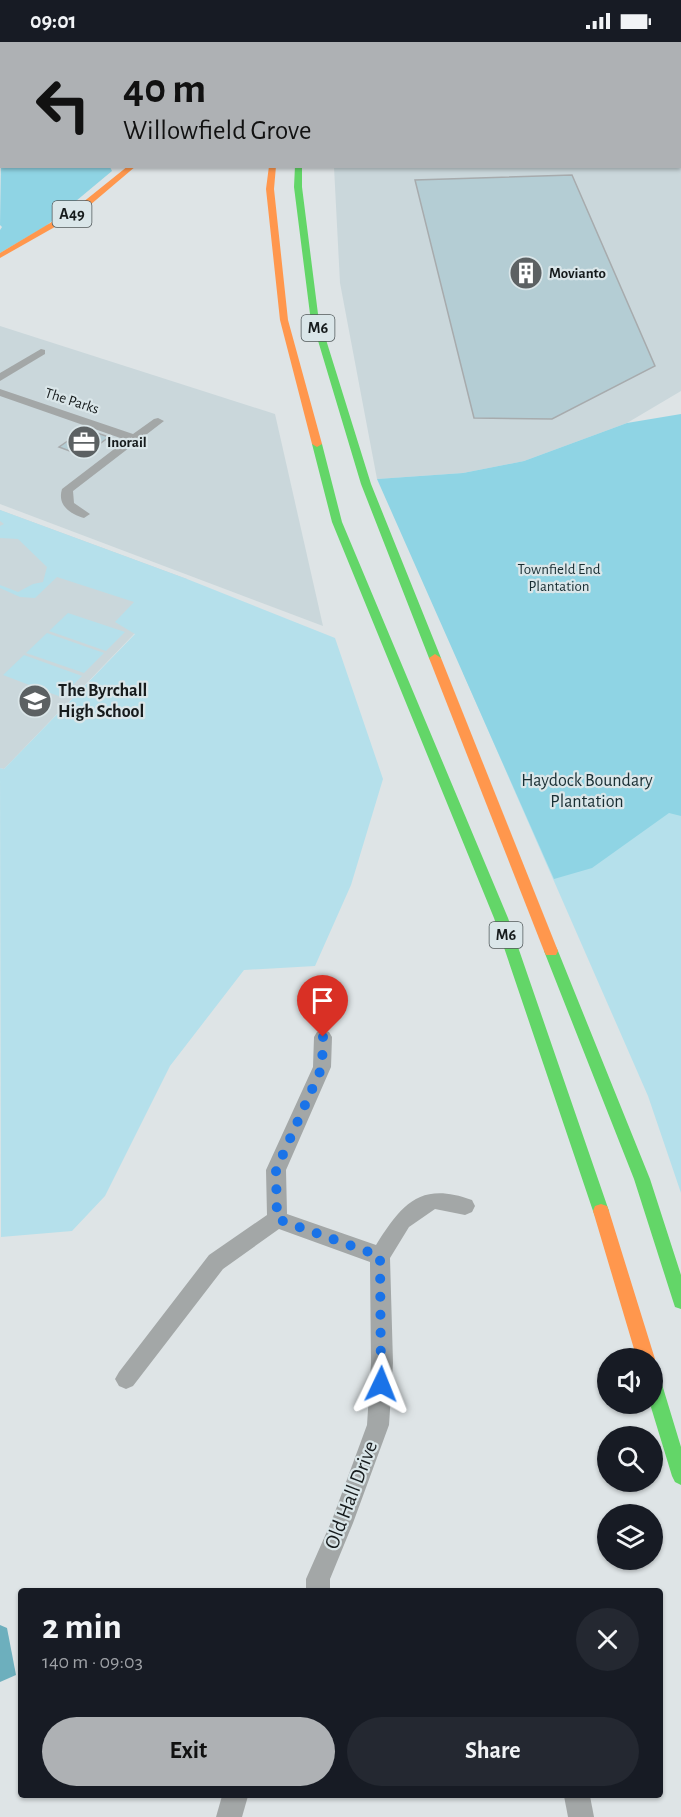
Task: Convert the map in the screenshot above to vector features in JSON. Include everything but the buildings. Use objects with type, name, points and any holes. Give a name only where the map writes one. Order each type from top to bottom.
[{"type":"main road","name":"A49","points":[[0,256],[80,210],[131,168]]},
{"type":"main road","name":"M6","points":[[273,168],[270,189],[284,320],[338,522],[501,918],[594,1186],[643,1348]]},
{"type":"main road","name":"M6","points":[[299,168],[298,187],[314,314],[366,484],[634,1157],[681,1301]]},
{"type":"main road","points":[[662,1414],[681,1476]]},
{"type":"street","points":[[0,378],[41,352]]},
{"type":"street","name":"The Parks","points":[[0,392],[135,439]]},
{"type":"street","points":[[84,514],[68,505],[66,500],[68,489],[158,421]]},
{"type":"street","points":[[277,1219],[276,1170],[322,1067],[323,1037]]},
{"type":"street","points":[[277,1219],[380,1256],[402,1221],[432,1200],[465,1206]]},
{"type":"street","points":[[126,1379],[216,1262],[277,1219]]},
{"type":"street","name":"Old Hall Drive","points":[[318,1588],[318,1579],[342,1523],[378,1425],[382,1364],[380,1256]]},
{"type":"street","points":[[230,1817],[235,1798]]},
{"type":"street","points":[[577,1798],[580,1817]]},
{"type":"shaded area","points":[[334,168],[681,168],[681,391],[627,423],[524,461],[463,473],[377,479],[340,283]]},
{"type":"shaded area","points":[[0,326],[275,414],[323,626],[0,504]]},
{"type":"shaded area","name":"The Byrchall High School","points":[[0,510],[187,579],[4,769],[0,768]]},
{"type":"shaded area","points":[[0,1625],[7,1628],[16,1675],[0,1682]]},
{"type":"green space","points":[[1,168],[110,168],[112,171],[46,226],[0,253],[2,227],[0,225]]},
{"type":"green space","name":"Townfield End Plantation","points":[[681,414],[681,816],[669,813],[592,868],[554,879],[377,479],[463,473],[524,461],[627,423]]},
{"type":"green space","points":[[0,510],[187,579],[335,638],[383,779],[351,885],[315,966],[244,970],[170,1066],[105,1196],[72,1231],[1,1237],[0,768],[4,769],[135,634],[115,622],[134,602],[57,577],[35,598],[20,597],[0,588],[0,585],[18,592],[33,584],[43,582],[47,567],[18,539],[0,538],[0,526],[4,524],[0,521]]},
{"type":"green space","points":[[68,613],[125,632],[106,651],[49,631]]},
{"type":"green space","points":[[47,633],[104,653],[84,673],[26,653]]},
{"type":"green space","points":[[24,655],[82,676],[61,697],[3,675]]},
{"type":"green space","name":"Haydock Boundary Plantation","points":[[463,673],[681,759],[681,1193],[648,1096]]},
{"type":"traffic: fast","points":[[299,168],[298,187],[314,314],[366,484],[435,658]]},
{"type":"traffic: fast","points":[[317,444],[337,522],[501,918],[601,1211]]},
{"type":"traffic: fast","points":[[551,951],[642,1179],[681,1301]]},
{"type":"traffic: fast","points":[[662,1414],[681,1476]]},
{"type":"traffic: slow","points":[[0,256],[80,209],[131,168]]},
{"type":"traffic: slow","points":[[273,168],[270,189],[284,320],[317,444]]},
{"type":"traffic: slow","points":[[435,658],[551,951]]},
{"type":"traffic: slow","points":[[601,1211],[643,1348]]},
{"type":"place","name":"Movianto","points":[[526,273]]},
{"type":"place","name":"Inorail","points":[[84,442]]},
{"type":"place","name":"The Byrchall High School","points":[[35,701]]},
{"type":"route","points":[[323,1037],[322,1067],[276,1170],[277,1219],[380,1256],[381,1384]]}]
